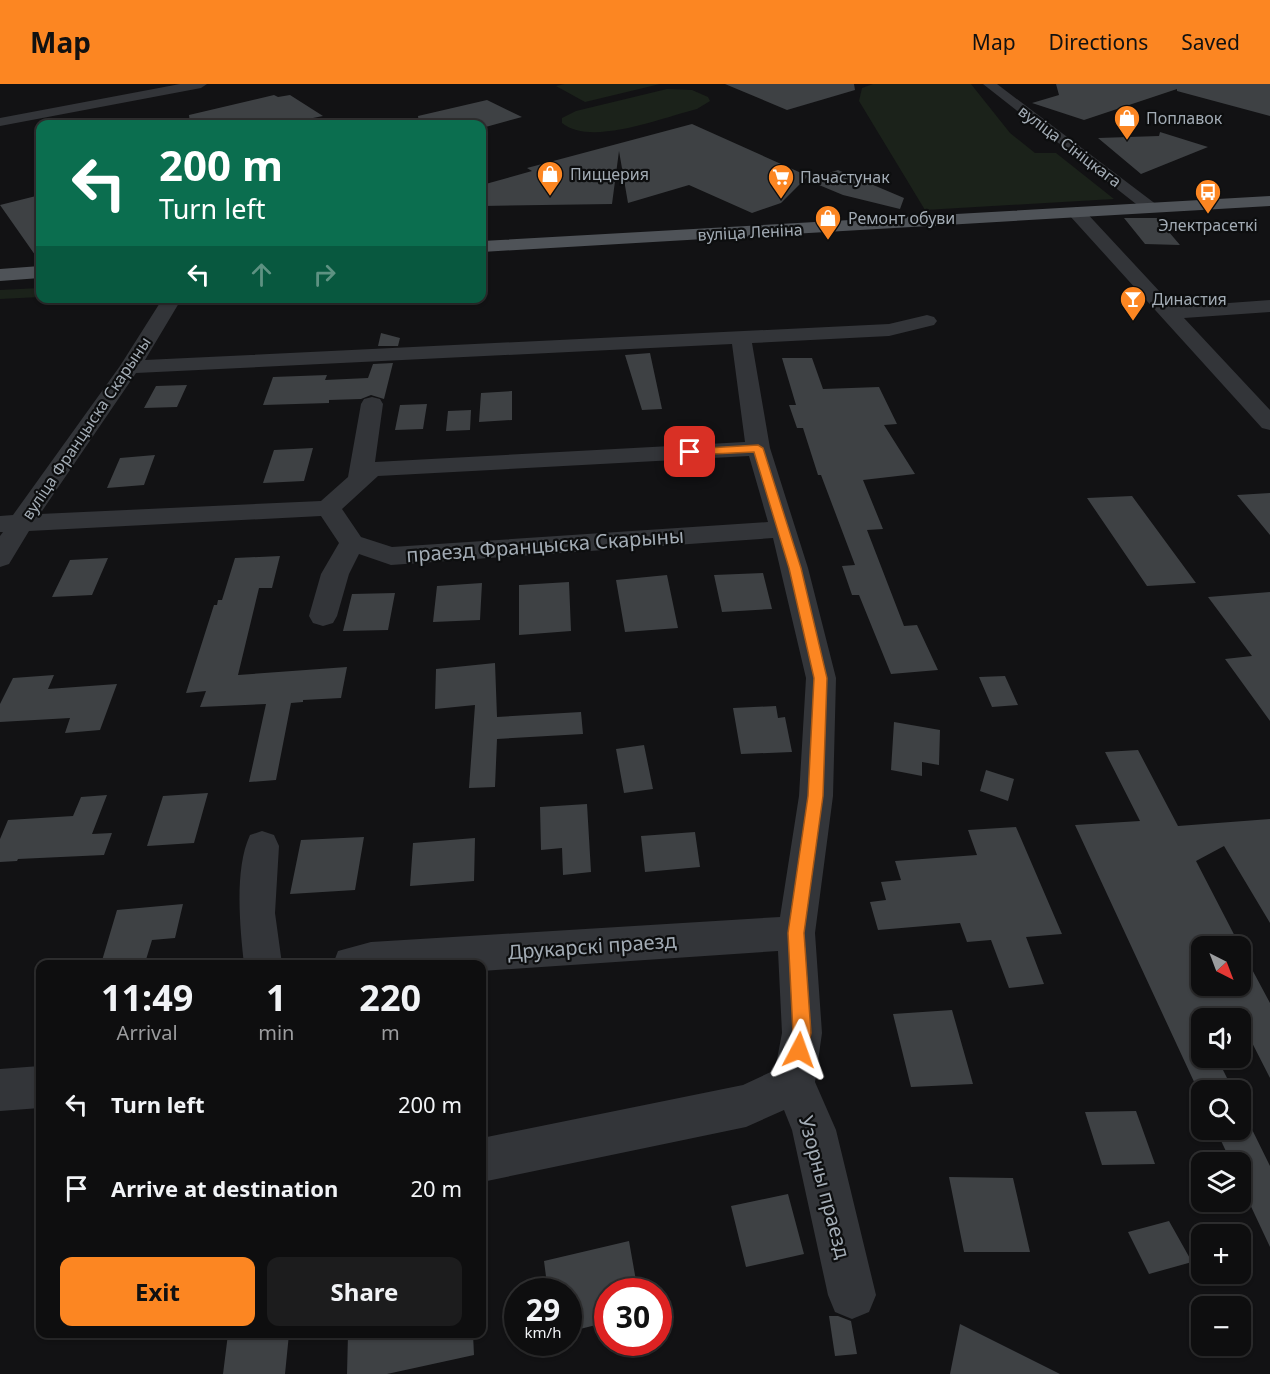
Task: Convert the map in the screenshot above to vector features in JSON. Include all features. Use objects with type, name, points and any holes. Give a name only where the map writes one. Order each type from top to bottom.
[{"type":"main road","name":"вуліца Леніна","points":[[486,247],[1270,201]]},
{"type":"main road","points":[[0,275],[36,272]]},
{"type":"street","points":[[0,122],[201,84]]},
{"type":"street","name":"вуліца Сініцкага","points":[[989,84],[1151,208]]},
{"type":"street","points":[[1076,212],[1270,423]]},
{"type":"street","name":"вуліца Францыска Скарыны","points":[[0,558],[10,523],[130,367],[169,303]]},
{"type":"street","points":[[1171,313],[1270,306]]},
{"type":"street","points":[[130,367],[889,330],[927,321]]},
{"type":"street","points":[[486,1159],[746,1106],[794,1083],[802,1033],[796,933],[816,796],[821,678],[795,568],[758,448],[741,338]]},
{"type":"street","points":[[360,479],[372,404]]},
{"type":"street","points":[[10,523],[328,508],[371,469],[758,448]]},
{"type":"street","points":[[323,616],[335,574],[352,543],[328,508]]},
{"type":"street","name":"праезд Францыска Скарыны","points":[[352,543],[391,556],[782,529]]},
{"type":"street","points":[[262,846],[257,913],[263,960]]},
{"type":"street","name":"Друкарскі праезд","points":[[371,960],[796,933]]},
{"type":"street","name":"Узорны праезд","points":[[794,1083],[814,1131],[852,1294]]},
{"type":"street","points":[[0,1090],[36,1087]]},
{"type":"shaded area","points":[[565,84],[660,84],[585,102],[556,86]]},
{"type":"shaded area","points":[[873,84],[971,84],[1010,133],[1035,153],[1056,153],[1114,199],[925,210],[859,101],[862,88]]},
{"type":"shaded area","points":[[667,89],[692,90],[708,97],[710,101],[697,109],[609,131],[575,130],[562,123],[562,118],[576,111]]},
{"type":"shaded area","points":[[36,288],[36,297],[0,299],[0,290]]},
{"type":"building","points":[[725,84],[854,84],[855,90],[787,110]]},
{"type":"building","points":[[1056,84],[1270,84],[1270,116],[1177,91],[1177,89],[1084,120],[1032,103],[1059,95]]},
{"type":"building","points":[[274,95],[278,97],[290,95],[323,116],[303,120],[190,120],[189,115]]},
{"type":"building","points":[[487,100],[522,117],[486,127],[486,120],[418,120],[418,116]]},
{"type":"building","points":[[692,124],[808,176],[781,203],[752,213],[689,185],[628,203],[619,151],[612,204],[486,206],[486,184],[532,171],[527,168]]},
{"type":"building","points":[[1160,132],[1208,147],[1141,174],[1098,138],[1159,136]]},
{"type":"building","points":[[838,170],[904,198],[900,209],[843,195],[807,180]]},
{"type":"building","points":[[36,196],[36,256],[0,205]]},
{"type":"building","points":[[1124,218],[1157,218],[1180,245],[1145,244]]},
{"type":"building","points":[[381,333],[400,338],[398,346],[378,346]]},
{"type":"building","points":[[650,353],[662,409],[642,410],[625,355]]},
{"type":"building","points":[[782,358],[812,358],[823,389],[879,387],[897,424],[884,425],[915,474],[863,480],[883,529],[867,530],[904,626],[917,625],[938,670],[891,674],[859,595],[852,595],[842,566],[855,565],[821,475],[818,475],[803,428],[797,428],[789,405],[796,405]]},
{"type":"building","points":[[393,363],[384,399],[371,395],[361,399],[329,400],[329,403],[263,405],[273,377],[327,375],[325,380],[368,378],[373,364]]},
{"type":"building","points":[[187,385],[177,407],[144,408],[156,386]]},
{"type":"building","points":[[512,391],[512,420],[479,422],[481,393]]},
{"type":"building","points":[[427,404],[423,429],[395,430],[400,405]]},
{"type":"building","points":[[471,410],[470,430],[446,431],[448,411]]},
{"type":"building","points":[[313,448],[304,481],[263,483],[274,450]]},
{"type":"building","points":[[155,455],[144,485],[107,488],[120,458]]},
{"type":"building","points":[[1270,493],[1270,535],[1237,495]]},
{"type":"building","points":[[1132,496],[1196,583],[1147,586],[1087,498]]},
{"type":"building","points":[[280,556],[272,588],[259,588],[238,675],[347,667],[341,698],[291,703],[276,780],[249,782],[266,704],[200,707],[206,691],[186,693],[214,605],[217,605],[218,600],[222,600],[235,558]]},
{"type":"building","points":[[108,558],[92,595],[52,597],[70,560]]},
{"type":"building","points":[[763,573],[772,609],[722,612],[714,575]]},
{"type":"building","points":[[667,575],[678,628],[625,632],[616,580]]},
{"type":"building","points":[[569,582],[571,631],[519,635],[519,585]]},
{"type":"building","points":[[482,583],[480,620],[433,622],[437,586]]},
{"type":"building","points":[[1270,592],[1270,721],[1225,659],[1252,656],[1208,597]]},
{"type":"building","points":[[395,593],[388,630],[343,631],[352,594]]},
{"type":"building","points":[[495,663],[497,717],[581,712],[583,734],[497,739],[495,787],[469,788],[475,705],[435,709],[436,669]]},
{"type":"building","points":[[54,675],[48,689],[117,684],[100,730],[65,733],[70,718],[0,722],[0,704],[13,678]]},
{"type":"building","points":[[1005,676],[1018,705],[992,707],[979,677]]},
{"type":"building","points":[[776,706],[778,718],[785,717],[792,752],[741,754],[733,708]]},
{"type":"building","points":[[894,722],[940,730],[939,765],[922,762],[922,776],[891,770]]},
{"type":"building","points":[[644,745],[653,789],[624,793],[616,749]]},
{"type":"building","points":[[1138,750],[1178,826],[1270,819],[1270,923],[1224,846],[1196,861],[1235,936],[1191,936],[1191,996],[1251,996],[1251,968],[1270,1003],[1270,1078],[1251,1041],[1251,1008],[1191,1008],[1191,1068],[1222,1068],[1228,1080],[1193,1080],[1075,825],[1140,821],[1105,752]]},
{"type":"building","points":[[986,770],[1014,779],[1008,801],[980,791]]},
{"type":"building","points":[[208,793],[194,843],[147,846],[163,796]]},
{"type":"building","points":[[107,795],[92,834],[112,833],[104,855],[0,862],[0,839],[8,820],[73,816],[81,797]]},
{"type":"building","points":[[587,804],[591,872],[563,875],[562,848],[541,850],[540,807]]},
{"type":"building","points":[[1016,827],[1062,934],[1026,937],[1044,984],[1009,988],[991,940],[967,942],[960,923],[878,930],[870,902],[886,900],[881,882],[901,880],[895,861],[977,855],[968,830]]},
{"type":"building","points":[[695,832],[700,867],[645,872],[641,836]]},
{"type":"building","points":[[364,837],[355,890],[290,894],[301,840]]},
{"type":"building","points":[[475,838],[474,881],[410,886],[413,843]]},
{"type":"building","points":[[183,904],[175,938],[152,940],[146,960],[102,960],[117,910]]},
{"type":"building","points":[[952,1010],[973,1084],[911,1087],[893,1014]]},
{"type":"building","points":[[1136,1111],[1155,1164],[1102,1165],[1085,1112]]},
{"type":"building","points":[[1251,1127],[1270,1166],[1270,1247],[1251,1206],[1251,1152],[1226,1152],[1221,1140],[1251,1140]]},
{"type":"building","points":[[949,1177],[1013,1178],[1030,1252],[964,1252]]},
{"type":"building","points":[[788,1194],[804,1254],[746,1267],[731,1206]]},
{"type":"building","points":[[1169,1221],[1191,1262],[1149,1274],[1128,1232]]},
{"type":"building","points":[[629,1241],[636,1278],[594,1278],[594,1326],[582,1328],[582,1278],[546,1278],[544,1261]]},
{"type":"building","points":[[829,1316],[838,1316],[851,1321],[857,1354],[835,1356]]},
{"type":"building","points":[[960,1324],[1060,1374],[950,1374]]},
{"type":"building","points":[[228,1338],[289,1338],[285,1374],[223,1374]]},
{"type":"building","points":[[348,1338],[473,1338],[474,1355],[387,1374],[347,1374]]},
{"type":"place","name":"Поплавок","points":[[1127,141]]},
{"type":"place","name":"Пиццерия","points":[[550,197]]},
{"type":"place","name":"Пачастунак","points":[[781,200]]},
{"type":"place","name":"Электрасеткі","points":[[1208,215]]},
{"type":"place","name":"Ремонт обуви","points":[[828,241]]},
{"type":"place","name":"Династия","points":[[1133,322]]},
{"type":"route","points":[[690,452],[758,448],[795,568],[821,678],[816,796],[796,933],[802,1033],[799,1050]]}]
